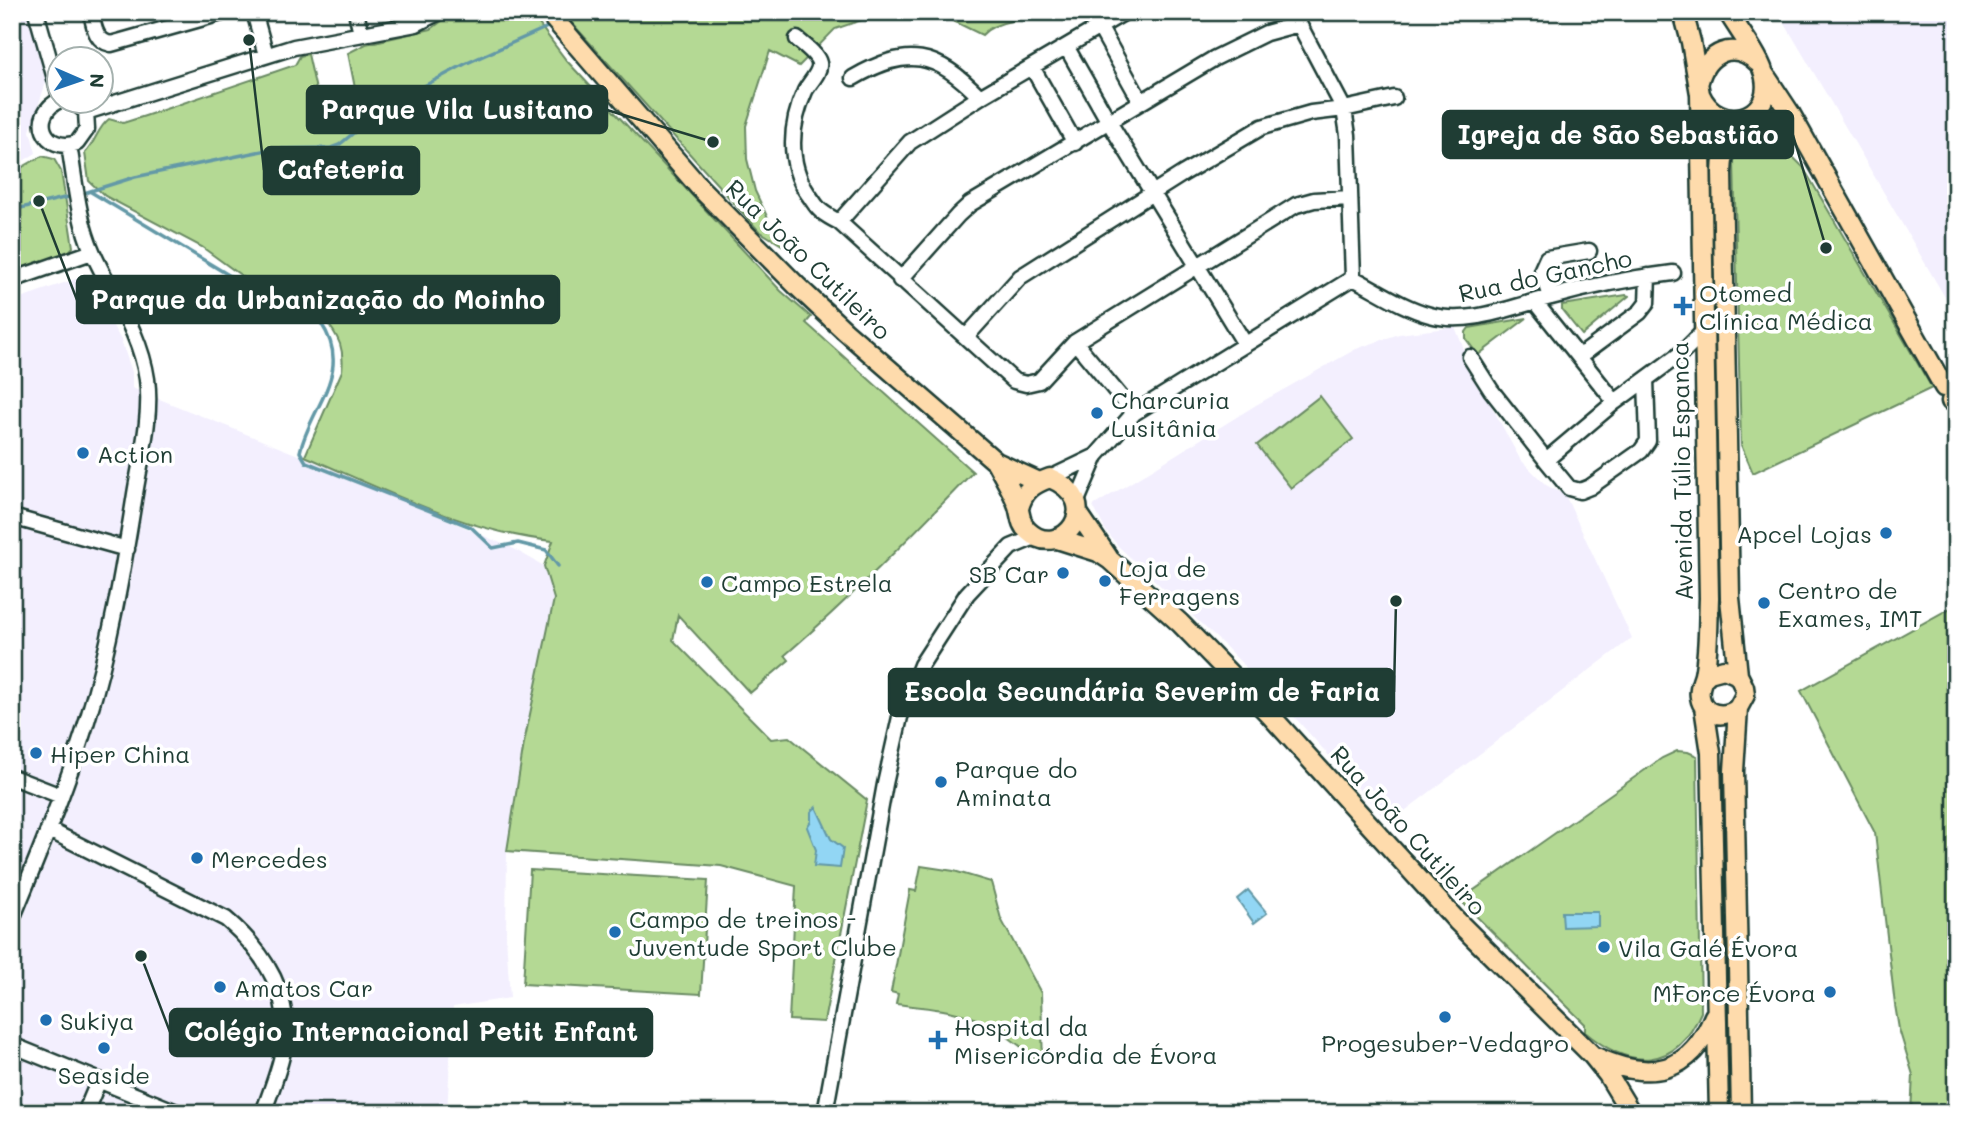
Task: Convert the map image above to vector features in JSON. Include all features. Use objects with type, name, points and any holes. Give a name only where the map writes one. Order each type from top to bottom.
[{"type":"main road","name":"Rua João Cutileiro","points":[[548,12],[700,188],[798,287],[996,462],[1062,484],[1071,491],[1110,560]]},
{"type":"main road","name":"Avenida Túlio Espanca","points":[[1683,12],[1699,87],[1709,598],[1703,678],[1699,692],[1711,753],[1719,1113]]},
{"type":"main road","points":[[1728,12],[1790,113],[1952,396]]},
{"type":"main road","points":[[1762,70],[1751,56],[1729,51],[1709,60],[1702,70],[1699,87],[1711,111],[1731,119],[1745,116],[1780,124],[1802,137]]},
{"type":"main road","name":"Avenida Túlio Espanca","points":[[1741,1113],[1734,771],[1738,708],[1745,695],[1738,675],[1730,598],[1722,173],[1723,151],[1728,137],[1745,116],[1760,104],[1765,95],[1762,70]]},
{"type":"main road","name":"Rua João Cutileiro","points":[[996,462],[1026,530],[1035,537],[1058,539],[1098,552],[1180,623],[1278,723],[1457,921],[1592,1055],[1608,1075],[1631,1113]]},
{"type":"main road","points":[[1019,514],[1022,496],[1029,487],[1045,480]]},
{"type":"main road","points":[[1058,539],[1068,533],[1075,524],[1078,507]]},
{"type":"main road","points":[[1703,678],[1709,673],[1724,669],[1738,675]]},
{"type":"main road","points":[[1704,707],[1710,712],[1725,715],[1738,708]]},
{"type":"main road","points":[[1592,1055],[1625,1069],[1660,1071],[1686,1059],[1700,1045],[1717,1010]]},
{"type":"street","points":[[36,12],[46,48]]},
{"type":"street","points":[[91,12],[97,37],[104,43],[111,44],[225,12]]},
{"type":"street","points":[[254,12],[266,55]]},
{"type":"street","points":[[356,12],[361,34]]},
{"type":"street","points":[[116,102],[266,55],[416,24],[439,12]]},
{"type":"street","points":[[839,222],[910,142],[980,97],[1125,12]]},
{"type":"street","points":[[901,280],[964,209],[1239,44],[1297,18],[1344,109],[1348,135],[1353,278],[1134,413],[1096,456],[1078,507]]},
{"type":"street","points":[[1100,27],[1141,102]]},
{"type":"street","points":[[797,39],[819,63],[818,70],[797,108],[793,130],[796,169],[806,190],[819,210],[839,222],[1014,381],[1027,384],[1039,381],[1075,342],[1296,205],[1314,200],[1350,198]]},
{"type":"street","points":[[1066,47],[1245,344]]},
{"type":"street","points":[[853,78],[879,63],[898,58],[921,59],[951,71],[980,97]]},
{"type":"street","points":[[1032,67],[1075,143]]},
{"type":"street","points":[[966,338],[1020,277],[1262,127],[1311,113],[1394,98]]},
{"type":"street","points":[[46,110],[42,123],[45,133],[51,141],[60,145],[69,145],[84,137],[89,121],[87,116]]},
{"type":"street","points":[[12,919],[49,830],[87,722],[102,670],[127,549],[148,406],[148,382],[136,335],[92,252],[80,213],[69,145]]},
{"type":"street","points":[[1551,297],[1542,269],[1547,258],[1589,251]]},
{"type":"street","points":[[12,280],[92,252]]},
{"type":"street","name":"Rua do Gancho","points":[[1353,278],[1416,310],[1440,317],[1470,316],[1648,276],[1672,274]]},
{"type":"street","points":[[1579,357],[1640,312],[1647,303],[1648,276]]},
{"type":"street","points":[[1535,302],[1615,402]]},
{"type":"street","points":[[1546,460],[1615,402],[1684,352],[1703,332]]},
{"type":"street","points":[[1075,342],[1134,413]]},
{"type":"street","points":[[1684,352],[1698,355],[1704,367]]},
{"type":"street","points":[[1470,357],[1491,390],[1546,460],[1569,488],[1580,491],[1590,487],[1641,451],[1648,441],[1646,379]]},
{"type":"street","points":[[1045,480],[1096,456]]},
{"type":"street","points":[[1011,547],[1019,514]]},
{"type":"street","points":[[12,517],[127,549]]},
{"type":"street","points":[[825,1113],[885,784],[900,717],[921,665],[967,594],[1011,547],[1035,537]]},
{"type":"street","points":[[12,777],[61,796]]},
{"type":"street","points":[[49,830],[226,919],[244,934],[260,953],[278,986],[284,1006],[286,1030],[283,1051],[263,1113]]},
{"type":"street","points":[[12,876],[27,882]]},
{"type":"street","points":[[12,1045],[179,1113]]},
{"type":"street","points":[[85,1113],[99,1080]]},
{"type":"shaded area","points":[[12,12],[30,12],[46,82],[30,131],[36,153],[12,168]]},
{"type":"shaded area","points":[[1778,12],[1956,12],[1956,316],[1811,68]]},
{"type":"shaded area","points":[[84,276],[121,340],[132,372],[132,388],[313,461],[514,549],[544,566],[554,599],[524,743],[507,851],[506,936],[510,998],[453,1007],[447,1113],[12,1113],[12,301]]},
{"type":"shaded area","points":[[1455,327],[1475,376],[1520,459],[1546,485],[1565,495],[1632,638],[1389,823],[1299,722],[1226,647],[1119,547],[1106,531],[1093,506],[1256,405],[1356,349],[1399,334]]},
{"type":"green space","points":[[454,12],[530,12],[566,60],[781,291],[811,317],[806,323],[973,472],[857,589],[785,655],[789,660],[750,693],[678,615],[673,640],[771,739],[789,737],[867,800],[824,1022],[789,1020],[796,886],[721,866],[507,851],[524,743],[554,599],[544,566],[553,541],[490,529],[458,519],[305,456],[342,371],[340,344],[328,323],[303,298],[264,292],[202,247],[105,196],[89,181],[85,153],[109,119],[123,123],[145,116],[295,65],[300,56],[308,54],[323,121],[360,113],[348,53],[366,44],[431,29]]},
{"type":"green space","points":[[562,12],[1047,12],[1046,17],[1003,23],[982,35],[939,14],[882,13],[835,29],[799,66],[770,51],[746,126],[747,159],[755,191],[772,227],[798,255],[759,231]]},
{"type":"green space","points":[[1757,134],[1775,139],[1803,167],[1932,388],[1753,473],[1741,445],[1734,161],[1741,143]]},
{"type":"green space","points":[[42,156],[54,159],[61,171],[73,247],[67,254],[12,271],[12,173]]},
{"type":"green space","points":[[1629,296],[1582,335],[1562,310],[1562,305]]},
{"type":"green space","points":[[1527,318],[1478,355],[1466,339],[1469,328]]},
{"type":"green space","points":[[1320,396],[1353,439],[1291,488],[1257,445]]},
{"type":"green space","points":[[1956,605],[1956,1113],[1911,1113],[1913,1075],[1899,1029],[1895,1005],[1875,833],[1801,691]]},
{"type":"green space","name":"Vila Galé Évora","points":[[1677,751],[1697,756],[1701,1012],[1691,1032],[1679,1046],[1650,1058],[1634,1058],[1618,1053],[1585,1032],[1585,1024],[1460,900],[1662,758]]},
{"type":"green space","points":[[921,866],[954,871],[991,882],[1001,919],[1041,993],[1043,1064],[984,1022],[945,1010],[896,1004],[898,994],[891,992],[910,890],[916,891]]},
{"type":"green space","name":"Campo de treinos - Juventude Sport Clube","points":[[530,870],[708,880],[701,994],[523,984]]},
{"type":"water","points":[[816,807],[831,839],[843,848],[840,868],[814,866],[816,850],[807,827],[811,821],[811,812]]},
{"type":"water","points":[[1248,890],[1267,913],[1254,923],[1237,899]]},
{"type":"water","points":[[1562,912],[1598,912],[1598,926],[1563,927]]},
{"type":"waterway","points":[[562,20],[574,14],[642,12]]},
{"type":"waterway","points":[[81,194],[135,177],[272,149],[331,148],[339,145],[385,107],[465,64],[552,25]]},
{"type":"waterway","points":[[91,192],[270,300],[300,303],[316,315],[330,341],[332,373],[300,452],[306,462],[471,527],[493,548],[518,543],[546,550],[558,566]]},
{"type":"waterway","points":[[12,210],[73,196]]},
{"type":"place","name":"Cafeteria","points":[[249,40]]},
{"type":"place","name":"Parque Vila Lusitano","points":[[713,142]]},
{"type":"place","name":"Parque da Urbanização do Moinho","points":[[39,201]]},
{"type":"place","name":"Igreja de São Sebastião","points":[[1826,248]]},
{"type":"place","name":"Otomed Clínica Médica","points":[[1683,306]]},
{"type":"place","name":"Charcuria Lusitânia","points":[[1097,413]]},
{"type":"place","name":"Action","points":[[83,453]]},
{"type":"place","name":"Apcel Lojas","points":[[1886,533]]},
{"type":"place","name":"SB Car","points":[[1063,573]]},
{"type":"place","name":"Loja de Ferragens","points":[[1105,581]]},
{"type":"place","name":"Campo Estrela","points":[[707,582]]},
{"type":"place","name":"Escola Secundária Severim de Faria","points":[[1396,601]]},
{"type":"place","name":"Centro de Exames, IMT","points":[[1764,603]]},
{"type":"place","name":"Hiper China","points":[[36,753]]},
{"type":"place","name":"Parque do Aminata","points":[[941,782]]},
{"type":"place","name":"Mercedes","points":[[197,858]]},
{"type":"place","name":"Campo de treinos - Juventude Sport Clube","points":[[615,932]]},
{"type":"place","name":"Vila Galé Évora","points":[[1604,947]]},
{"type":"place","name":"Colégio Internacional Petit Enfant","points":[[141,956]]},
{"type":"place","name":"Amatos Car","points":[[220,987]]},
{"type":"place","name":"MForce Évora","points":[[1830,992]]},
{"type":"place","name":"Progesuber-Vedagro","points":[[1445,1017]]},
{"type":"place","name":"Sukiya","points":[[46,1020]]},
{"type":"place","name":"Hospital da Misericórdia de Évora","points":[[938,1040]]},
{"type":"place","name":"Seaside","points":[[104,1048]]}]
